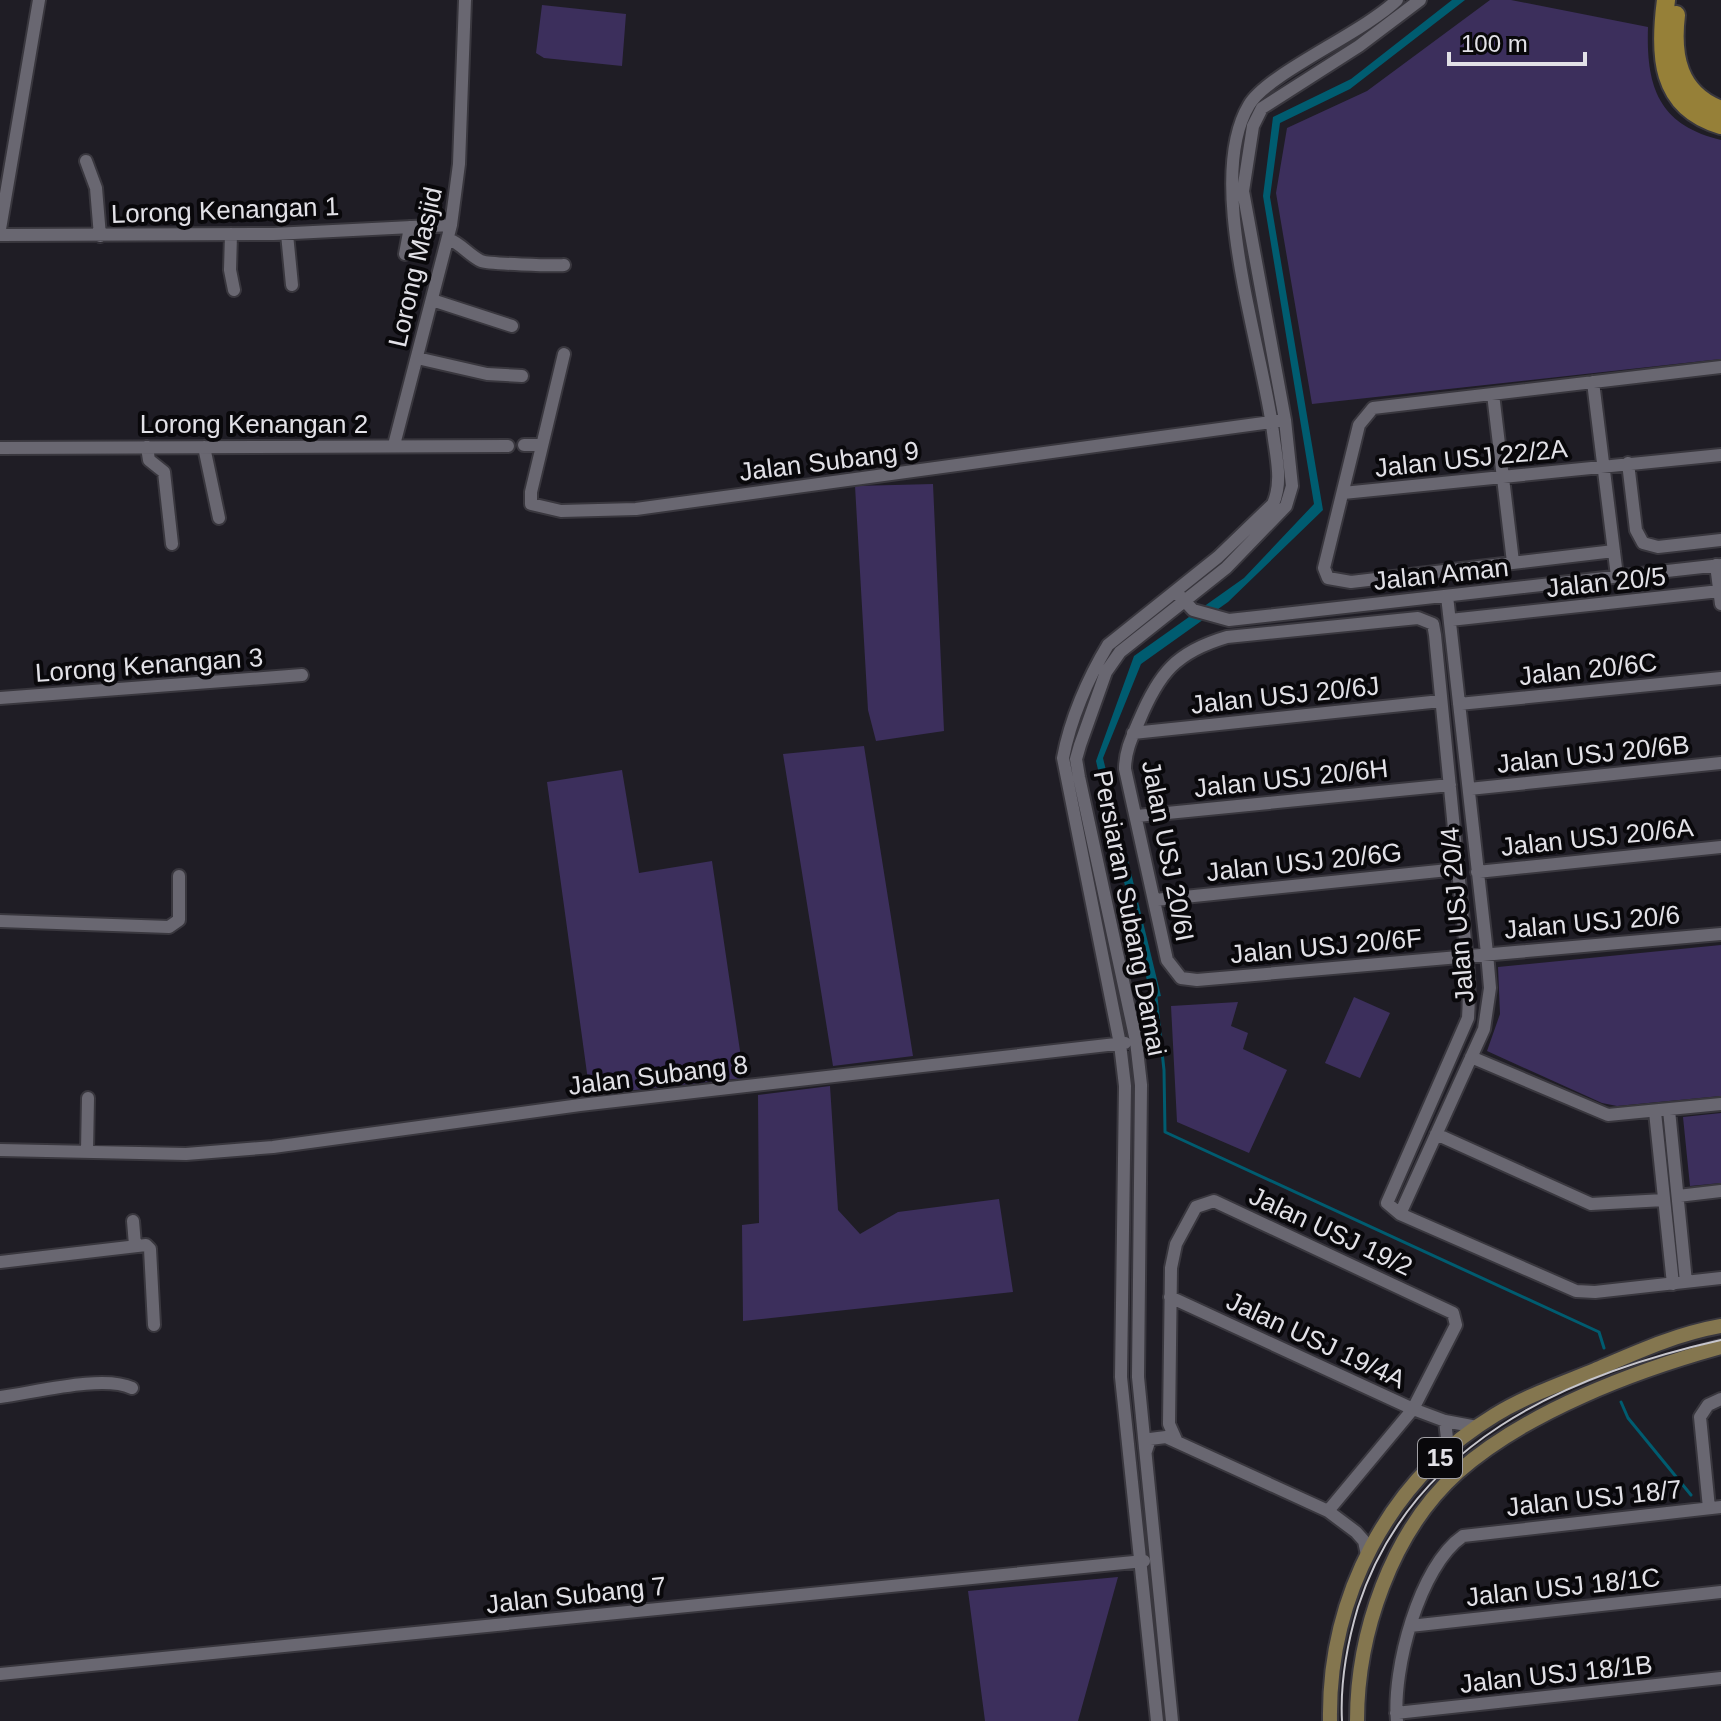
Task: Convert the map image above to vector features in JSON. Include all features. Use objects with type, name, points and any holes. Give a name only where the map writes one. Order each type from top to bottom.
[{"type":"highway","points":[[1666,0],[1662,57],[1677,82],[1685,105],[1701,117],[1721,125]]},
{"type":"highway","points":[[1678,0],[1674,51],[1677,82],[1721,110]]},
{"type":"main road","name":"15","points":[[1330,1721],[1337,1636],[1348,1593],[1367,1555],[1412,1486],[1437,1460],[1477,1427],[1515,1403],[1673,1337],[1721,1326]]},
{"type":"main road","name":"15","points":[[1357,1721],[1360,1672],[1377,1598],[1401,1549],[1445,1485],[1497,1441],[1533,1420],[1606,1389],[1721,1347]]},
{"type":"street","points":[[0,232],[39,0]]},
{"type":"street","name":"Lorong Masjid","points":[[394,445],[450,232],[459,164],[465,0]]},
{"type":"street","name":"Persiaran Subang Damai","points":[[1278,421],[1230,193],[1240,125],[1250,103],[1265,87],[1348,37],[1397,0]]},
{"type":"street","name":"Persiaran Subang Damai","points":[[1172,1721],[1138,1377],[1141,1108],[1136,1041],[1076,759],[1106,672],[1120,652],[1182,599],[1218,557],[1273,504],[1279,483],[1278,421],[1243,191],[1253,126],[1262,108],[1359,46],[1420,0]]},
{"type":"street","points":[[86,161],[96,188],[100,236]]},
{"type":"street","points":[[405,254],[410,227]]},
{"type":"street","name":"Lorong Kenangan 1","points":[[0,232],[100,236],[287,234],[410,227],[450,232]]},
{"type":"street","points":[[450,232],[483,262],[525,262],[544,267],[564,265]]},
{"type":"street","points":[[231,234],[230,270],[234,290]]},
{"type":"street","points":[[287,234],[292,285]]},
{"type":"street","points":[[432,300],[512,326]]},
{"type":"street","name":"Jalan Subang 9","points":[[564,354],[541,445],[531,504],[561,511],[596,511],[891,476],[1278,421]]},
{"type":"street","points":[[417,358],[487,374],[522,376]]},
{"type":"street","points":[[1614,551],[1351,582],[1332,580],[1326,576],[1324,568],[1359,425],[1373,408],[1721,367]]},
{"type":"street","points":[[1593,382],[1617,576]]},
{"type":"street","points":[[1493,394],[1513,562]]},
{"type":"street","points":[[524,445],[541,445]]},
{"type":"street","name":"Lorong Kenangan 2","points":[[0,448],[508,446]]},
{"type":"street","points":[[147,447],[149,460],[164,472],[172,544]]},
{"type":"street","points":[[204,447],[219,518]]},
{"type":"street","name":"Jalan USJ 22/2A","points":[[1343,493],[1721,455]]},
{"type":"street","points":[[1628,463],[1636,530],[1643,543],[1658,547],[1721,540]]},
{"type":"street","points":[[1719,565],[1720,598]]},
{"type":"street","name":"Jalan Aman","points":[[1182,599],[1220,619],[1719,565]]},
{"type":"street","name":"Jalan USJ 20/4","points":[[1400,1214],[1487,1017],[1487,953],[1447,596]]},
{"type":"street","name":"Jalan 20/5","points":[[1450,620],[1720,598]]},
{"type":"street","name":"Persiaran Subang Damai","points":[[1157,1721],[1121,1377],[1125,1108],[1120,1044],[1063,758],[1081,702],[1108,645],[1182,599]]},
{"type":"street","name":"Jalan USJ 20/6I","points":[[1189,980],[1181,978],[1170,968],[1125,769],[1133,733],[1159,679],[1195,649],[1227,637],[1418,618],[1433,624],[1441,701]]},
{"type":"street","name":"Lorong Kenangan 3","points":[[0,698],[302,675]]},
{"type":"street","name":"Jalan 20/6C","points":[[1459,704],[1721,678]]},
{"type":"street","points":[[1441,701],[1466,954],[1468,1018],[1387,1196],[1389,1207],[1576,1291],[1721,1278]]},
{"type":"street","name":"Jalan USJ 20/6J","points":[[1133,733],[1441,701]]},
{"type":"street","name":"Jalan USJ 20/6B","points":[[1469,789],[1721,763]]},
{"type":"street","name":"Jalan USJ 20/6H","points":[[1137,816],[1450,785]]},
{"type":"street","name":"Jalan USJ 20/6A","points":[[1477,872],[1721,847]]},
{"type":"street","name":"Jalan USJ 20/6G","points":[[1155,900],[1458,869]]},
{"type":"street","points":[[0,921],[169,927],[179,920],[179,876]]},
{"type":"street","name":"Jalan USJ 20/6","points":[[1466,954],[1721,934]]},
{"type":"street","name":"Jalan USJ 20/6F","points":[[1189,980],[1466,954]]},
{"type":"street","name":"Jalan Subang 8","points":[[0,1150],[186,1154],[356,1138],[580,1105],[1136,1041]]},
{"type":"street","points":[[1471,1057],[1599,1113],[1655,1112],[1721,1104]]},
{"type":"street","points":[[87,1151],[88,1098]]},
{"type":"street","points":[[1669,1110],[1671,1198]]},
{"type":"street","points":[[1655,1112],[1671,1198],[1680,1283]]},
{"type":"street","points":[[1436,1134],[1565,1195],[1591,1204],[1721,1191]]},
{"type":"street","name":"Jalan USJ 19/2","points":[[1170,1297],[1176,1244],[1196,1207],[1214,1201],[1453,1313],[1456,1325],[1413,1409]]},
{"type":"street","points":[[133,1221],[141,1245]]},
{"type":"street","points":[[0,1262],[141,1245],[150,1249],[154,1325]]},
{"type":"street","points":[[1170,1297],[1169,1424],[1177,1442]]},
{"type":"street","name":"Jalan USJ 19/4A","points":[[1170,1297],[1413,1409],[1445,1421],[1477,1427]]},
{"type":"street","points":[[0,1397],[94,1384],[118,1383],[132,1388]]},
{"type":"street","points":[[1715,1507],[1706,1475],[1700,1417],[1708,1405],[1721,1399]]},
{"type":"street","points":[[1328,1511],[1413,1409]]},
{"type":"street","points":[[1437,1460],[1447,1438],[1445,1421]]},
{"type":"street","points":[[1146,1455],[1147,1443],[1158,1436],[1177,1442],[1328,1511],[1364,1541],[1367,1555]]},
{"type":"street","points":[[1706,1475],[1721,1474]]},
{"type":"street","name":"Jalan USJ 18/7","points":[[1410,1626],[1441,1559],[1457,1540],[1472,1533],[1715,1507]]},
{"type":"street","name":"Jalan Subang 7","points":[[0,1674],[1156,1560]]},
{"type":"street","name":"Jalan USJ 18/1C","points":[[1410,1626],[1721,1592]]},
{"type":"street","points":[[1397,1717],[1398,1666],[1410,1626]]},
{"type":"street","name":"Jalan USJ 18/1B","points":[[1397,1717],[1721,1678]]},
{"type":"shaded area","points":[[1490,0],[1511,0],[1648,27],[1650,67],[1660,100],[1683,124],[1721,140],[1721,359],[1312,404],[1276,193],[1287,128],[1367,91]]},
{"type":"shaded area","points":[[542,5],[626,14],[622,66],[544,58],[536,53]]},
{"type":"shaded area","points":[[933,484],[944,731],[876,741],[868,710],[855,486]]},
{"type":"shaded area","points":[[864,746],[913,1056],[833,1066],[783,754]]},
{"type":"shaded area","points":[[622,770],[639,873],[712,861],[744,1078],[590,1095],[547,782]]},
{"type":"shaded area","points":[[1721,945],[1721,1096],[1617,1106],[1602,1103],[1487,1051],[1500,1014],[1498,967]]},
{"type":"shaded area","points":[[1354,997],[1390,1013],[1360,1078],[1325,1063]]},
{"type":"shaded area","points":[[1238,1002],[1231,1026],[1248,1033],[1243,1049],[1287,1070],[1249,1153],[1177,1122],[1171,1006]]},
{"type":"shaded area","points":[[830,1086],[838,1210],[860,1234],[898,1212],[999,1199],[1013,1292],[743,1321],[742,1225],[759,1223],[758,1095]]},
{"type":"shaded area","points":[[1721,1113],[1721,1183],[1690,1186],[1683,1117]]},
{"type":"shaded area","points":[[1118,1577],[1078,1721],[985,1721],[968,1591]]},
{"type":"water","points":[[1452,0],[1465,0],[1350,89],[1280,123],[1270,197],[1323,510],[1228,602],[1141,664],[1103,758],[1161,996],[1151,998],[1096,761],[1134,656],[1244,578],[1314,504],[1263,196],[1273,117],[1351,79]]},
{"type":"waterway","points":[[1156,997],[1164,1070],[1165,1132],[1599,1332],[1604,1348]]},
{"type":"waterway","points":[[1621,1402],[1628,1418],[1691,1495]]},
{"type":"tram line","points":[[1342,1721],[1343,1678],[1351,1635],[1358,1607],[1382,1550],[1415,1501],[1455,1460],[1501,1426],[1552,1397],[1606,1374],[1721,1340]]}]
